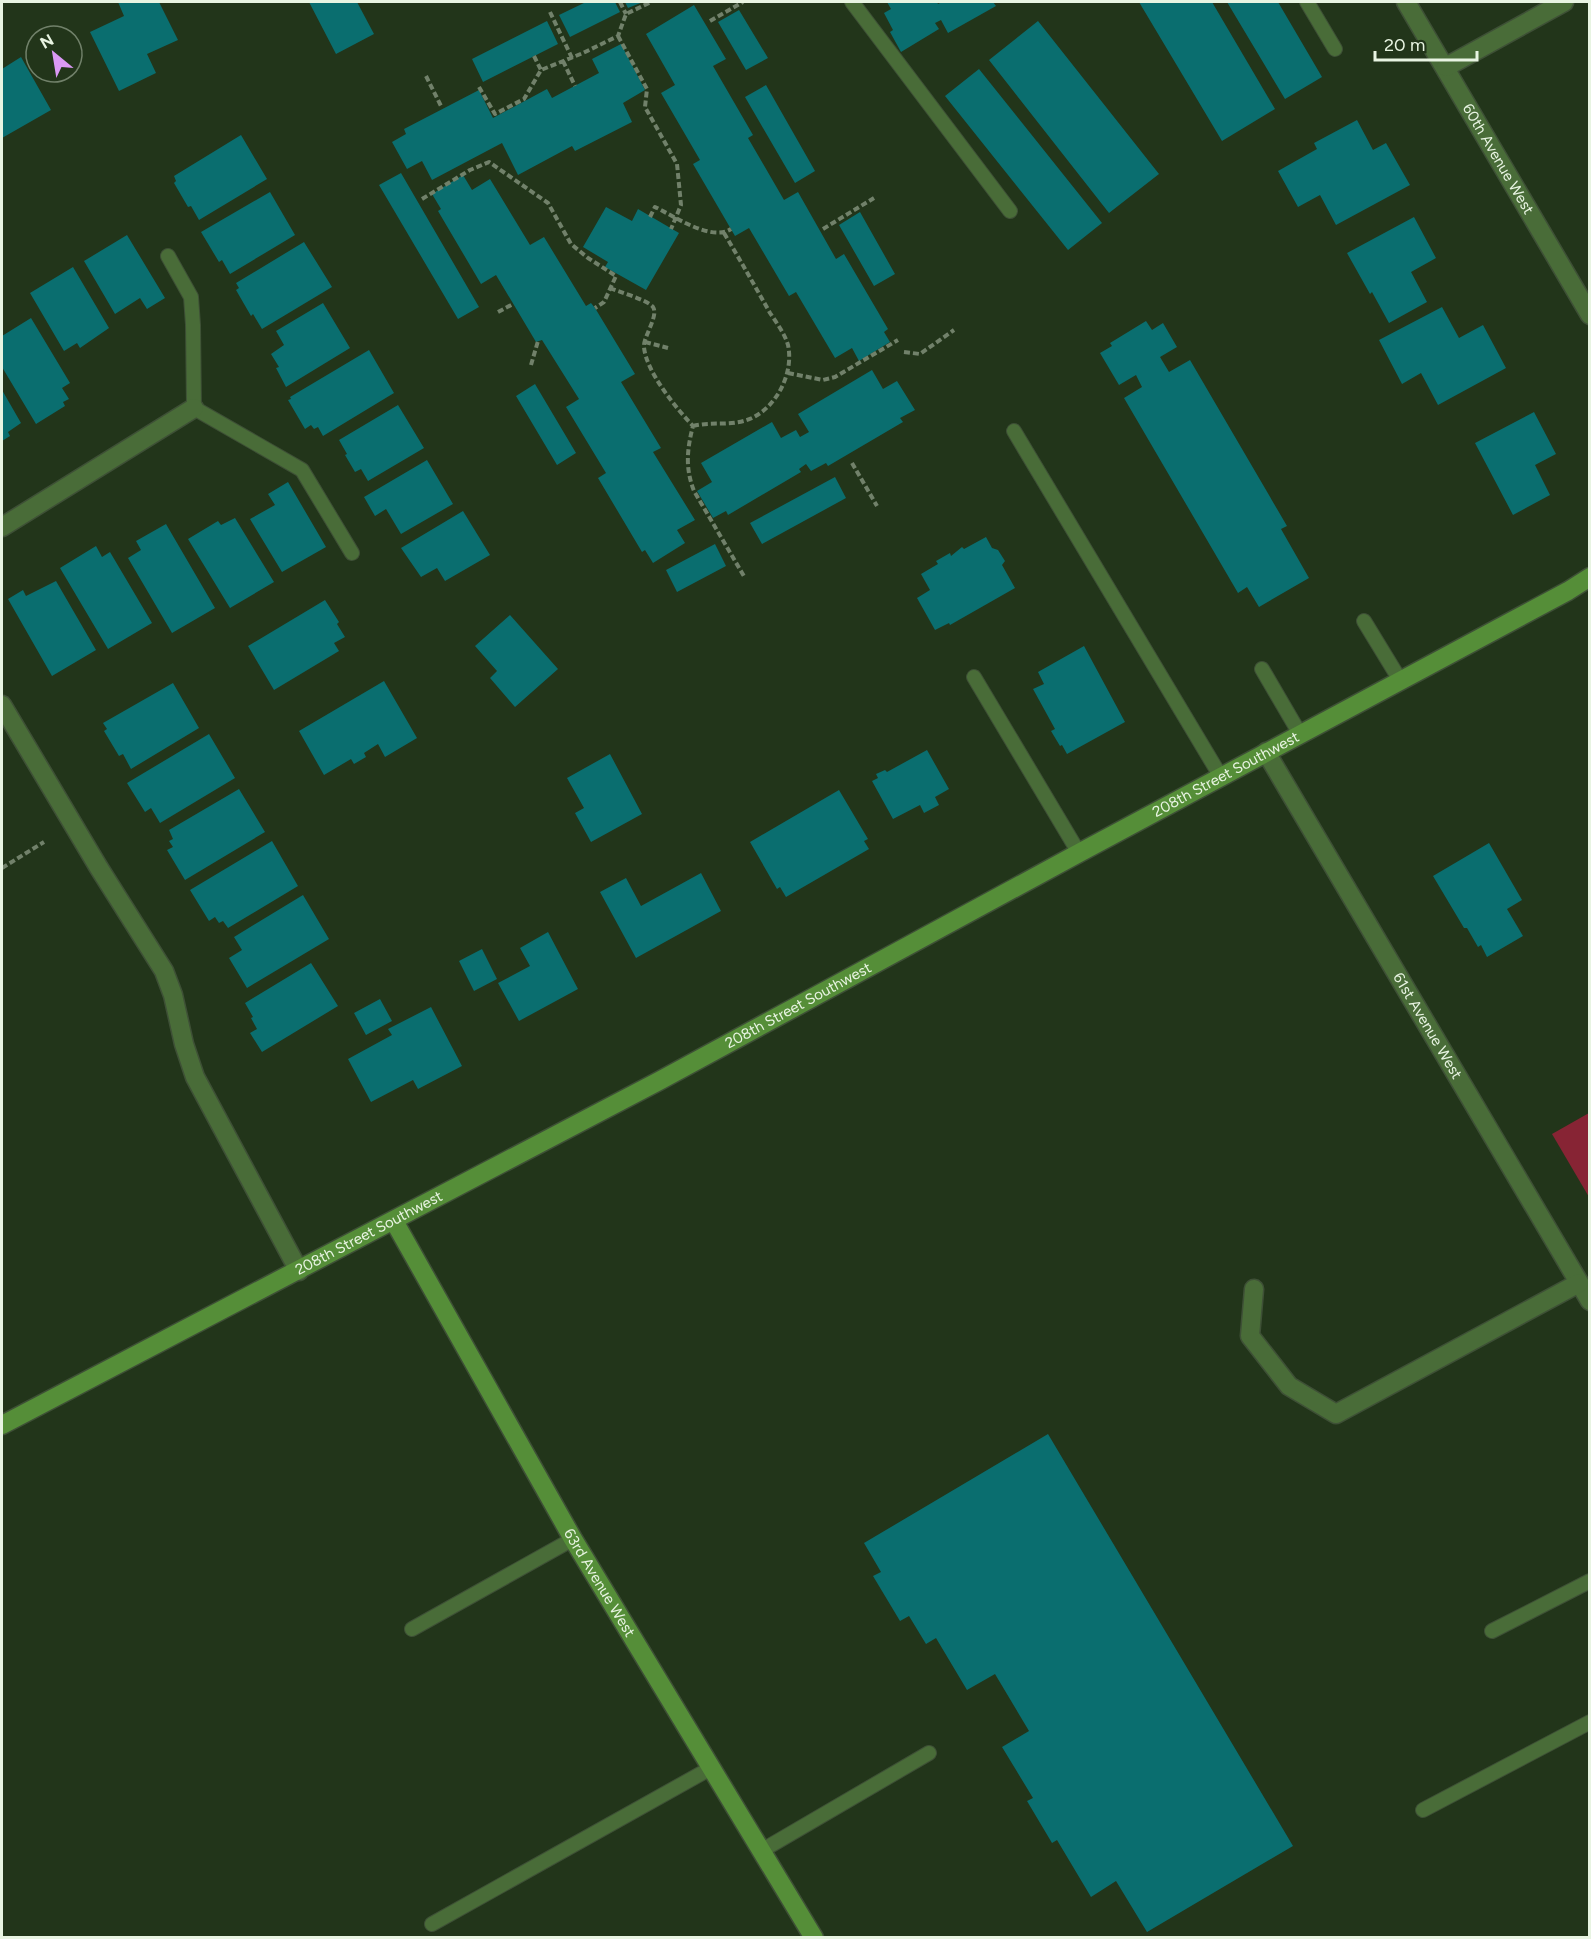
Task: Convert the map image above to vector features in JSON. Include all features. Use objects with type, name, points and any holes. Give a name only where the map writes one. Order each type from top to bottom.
[{"type":"street","name":"60th Avenue West","points":[[1406,2],[1590,315]]},
{"type":"street","points":[[1446,67],[1564,2]]},
{"type":"street","points":[[2,527],[194,408]]},
{"type":"street","name":"208th Street Southwest","points":[[2,1425],[659,1081],[1568,591],[1590,577]]},
{"type":"street","points":[[2,705],[99,868],[164,970],[195,1077],[299,1271]]},
{"type":"street","name":"61st Avenue West","points":[[1266,752],[1590,1301]]},
{"type":"street","name":"63rd Avenue West","points":[[394,1221],[573,1539],[814,1938]]},
{"type":"street","points":[[1254,1289],[1250,1336],[1289,1386],[1336,1414],[1579,1283]]},
{"type":"lane","points":[[852,2],[1010,211]]},
{"type":"lane","points":[[1307,2],[1335,49]]},
{"type":"lane","points":[[168,256],[191,297],[194,325],[194,408],[302,470],[352,553]]},
{"type":"lane","points":[[1014,431],[1221,777]]},
{"type":"lane","points":[[1364,621],[1400,680]]},
{"type":"lane","points":[[1262,669],[1300,734]]},
{"type":"lane","points":[[975,677],[1079,853]]},
{"type":"lane","points":[[412,1629],[573,1539]]},
{"type":"lane","points":[[1492,1631],[1590,1581]]},
{"type":"lane","points":[[1424,1810],[1590,1722]]},
{"type":"lane","points":[[761,1851],[929,1753]]},
{"type":"lane","points":[[432,1924],[711,1768]]},
{"type":"path","points":[[620,2],[626,14]]},
{"type":"path","points":[[479,87],[495,114],[524,99],[541,70],[618,36],[626,14],[651,2]]},
{"type":"path","points":[[710,21],[743,2]]},
{"type":"path","points":[[550,12],[572,58]]},
{"type":"path","points":[[618,36],[647,89],[645,107],[677,164],[681,205],[671,229]]},
{"type":"path","points":[[534,56],[541,70]]},
{"type":"path","points":[[563,61],[575,86]]},
{"type":"path","points":[[426,76],[441,106]]},
{"type":"path","points":[[422,200],[489,162],[548,203],[571,244],[616,276],[604,302],[595,308]]},
{"type":"path","points":[[823,229],[874,198]]},
{"type":"path","points":[[650,217],[655,207],[704,231],[724,233],[730,229]]},
{"type":"path","points":[[693,426],[704,423],[735,424],[753,417],[769,406],[788,373],[788,344],[724,233]]},
{"type":"path","points":[[610,288],[653,307],[654,313],[644,346],[650,367],[680,413],[693,426]]},
{"type":"path","points":[[498,312],[513,304]]},
{"type":"path","points":[[904,352],[920,354],[954,330]]},
{"type":"path","points":[[788,373],[823,380],[835,377],[898,340]]},
{"type":"path","points":[[531,365],[538,341]]},
{"type":"path","points":[[645,342],[668,348]]},
{"type":"path","points":[[693,426],[687,450],[688,477],[745,578]]},
{"type":"path","points":[[852,463],[877,506]]},
{"type":"path","points":[[2,868],[44,842]]},
{"type":"shaded area","points":[[1589,1113],[1589,1197],[1552,1134]]},
{"type":"building","points":[[118,2],[159,2],[178,40],[147,54],[156,73],[119,91],[90,32],[124,16]]},
{"type":"building","points":[[309,2],[357,2],[374,34],[336,54]]},
{"type":"building","points":[[586,2],[615,2],[620,12],[570,37],[559,15]]},
{"type":"building","points":[[625,2],[643,2],[628,8]]},
{"type":"building","points":[[887,2],[937,2],[938,4],[942,2],[993,2],[996,6],[948,33],[941,20],[935,23],[939,29],[901,52],[890,32],[893,30],[884,13],[891,9]]},
{"type":"building","points":[[1139,2],[1212,2],[1275,109],[1222,141]]},
{"type":"building","points":[[1227,2],[1278,2],[1322,77],[1285,99]]},
{"type":"building","points":[[694,5],[726,59],[713,66],[753,135],[748,138],[784,200],[798,192],[836,259],[844,254],[888,329],[884,332],[890,342],[859,361],[852,348],[835,358],[796,292],[789,296],[749,228],[735,236],[693,164],[700,160],[661,93],[675,85],[646,34]]},
{"type":"building","points":[[739,10],[768,58],[746,70],[718,22]]},
{"type":"building","points":[[547,21],[558,44],[483,82],[472,59]]},
{"type":"building","points":[[1038,21],[1159,174],[1109,213],[989,60]]},
{"type":"building","points":[[621,44],[645,90],[623,103],[632,122],[575,151],[572,146],[518,175],[502,143],[432,180],[422,161],[407,169],[392,142],[406,134],[404,129],[479,90],[493,118],[547,89],[552,98],[599,73],[592,59]]},
{"type":"building","points":[[21,57],[24,62],[24,84],[36,84],[51,110],[2,138],[2,69]]},
{"type":"building","points":[[979,69],[1102,223],[1068,250],[945,96]]},
{"type":"building","points":[[766,85],[815,171],[795,183],[745,97]]},
{"type":"building","points":[[1357,120],[1373,150],[1386,143],[1410,185],[1336,225],[1320,195],[1298,207],[1278,171],[1317,149],[1314,143]]},
{"type":"building","points":[[241,135],[267,179],[199,220],[191,206],[188,207],[174,183],[176,181],[174,176]]},
{"type":"building","points":[[401,173],[479,307],[458,319],[379,185]]},
{"type":"building","points":[[463,175],[472,190],[490,179],[530,245],[544,237],[586,306],[591,303],[595,308],[635,374],[621,382],[661,448],[653,452],[695,520],[677,530],[685,543],[653,563],[645,550],[642,552],[598,478],[606,473],[566,407],[579,399],[542,340],[536,342],[496,275],[481,284],[438,211],[441,209],[432,194]]},
{"type":"building","points":[[270,192],[295,235],[230,274],[222,260],[219,262],[201,232]]},
{"type":"building","points":[[606,207],[632,221],[638,209],[679,233],[646,290],[605,267],[608,262],[583,247]]},
{"type":"building","points":[[860,212],[895,274],[874,286],[839,225]]},
{"type":"building","points":[[1414,217],[1436,258],[1411,272],[1427,302],[1389,323],[1347,253]]},
{"type":"building","points":[[127,235],[165,298],[147,309],[140,298],[115,314],[84,261]]},
{"type":"building","points":[[304,242],[332,287],[262,329],[253,314],[251,316],[236,290],[239,288],[236,283]]},
{"type":"building","points":[[73,267],[109,328],[80,348],[77,343],[64,351],[30,293]]},
{"type":"building","points":[[323,303],[350,348],[286,387],[276,368],[279,367],[271,354],[284,345],[276,331]]},
{"type":"building","points":[[1442,307],[1459,338],[1483,325],[1506,368],[1438,405],[1421,373],[1402,384],[1379,340]]},
{"type":"building","points":[[31,318],[70,383],[62,388],[69,399],[63,402],[65,406],[36,424],[2,367],[2,336]]},
{"type":"building","points":[[1146,321],[1152,330],[1163,323],[1177,347],[1160,357],[1169,372],[1190,360],[1287,526],[1281,529],[1309,578],[1259,607],[1247,587],[1238,593],[1124,398],[1142,387],[1136,375],[1119,385],[1100,353],[1112,346],[1110,343]]},
{"type":"building","points":[[369,350],[394,393],[323,436],[318,427],[314,429],[311,425],[305,429],[288,400],[291,399],[290,397]]},
{"type":"building","points":[[872,370],[883,389],[897,381],[915,410],[900,418],[903,422],[828,466],[826,463],[811,471],[806,464],[799,469],[801,472],[728,515],[726,511],[713,518],[697,491],[712,482],[701,463],[772,422],[781,438],[796,430],[800,437],[809,432],[798,414]]},
{"type":"building","points":[[535,384],[576,453],[557,465],[516,396]]},
{"type":"building","points":[[2,390],[21,423],[8,432],[10,436],[2,441]]},
{"type":"building","points":[[398,405],[424,448],[368,481],[361,469],[355,472],[339,440]]},
{"type":"building","points":[[1534,412],[1556,454],[1535,465],[1550,495],[1513,515],[1475,443]]},
{"type":"building","points":[[427,460],[453,504],[401,534],[386,509],[375,516],[364,497]]},
{"type":"building","points":[[835,477],[846,498],[762,544],[750,523]]},
{"type":"building","points":[[288,482],[326,547],[282,572],[250,519],[275,505],[268,494]]},
{"type":"building","points":[[463,511],[490,555],[445,581],[437,568],[421,577],[401,548]]},
{"type":"building","points":[[235,518],[274,582],[230,608],[188,539],[218,521],[221,525]]},
{"type":"building","points":[[166,524],[215,608],[172,633],[128,558],[141,550],[136,541]]},
{"type":"building","points":[[986,537],[992,548],[998,550],[1005,561],[1002,565],[1015,588],[950,625],[949,623],[935,630],[917,598],[930,590],[921,574],[938,564],[936,561],[950,553],[951,556],[962,547],[964,549]]},
{"type":"building","points":[[715,544],[726,566],[677,592],[666,570]]},
{"type":"building","points":[[96,546],[102,557],[110,552],[152,623],[108,649],[60,568]]},
{"type":"building","points":[[56,581],[96,650],[52,676],[8,599],[23,590],[26,596]]},
{"type":"building","points":[[325,600],[339,622],[337,624],[345,637],[334,643],[339,651],[274,690],[248,646]]},
{"type":"building","points":[[510,615],[558,669],[515,707],[490,678],[497,671],[475,646]]},
{"type":"building","points":[[1084,646],[1125,722],[1067,754],[1051,731],[1055,729],[1033,689],[1044,684],[1038,672]]},
{"type":"building","points":[[384,681],[417,738],[385,757],[378,744],[364,753],[366,757],[354,764],[351,759],[324,775],[299,731]]},
{"type":"building","points":[[173,683],[199,728],[131,769],[123,754],[119,756],[104,731],[107,729],[103,723]]},
{"type":"building","points":[[209,734],[235,778],[160,823],[151,808],[145,812],[127,783]]},
{"type":"building","points":[[927,750],[949,789],[935,797],[939,805],[924,813],[920,805],[893,819],[872,781],[878,778],[876,774],[885,770],[887,772]]},
{"type":"building","points":[[610,754],[642,814],[591,842],[575,813],[584,808],[567,778]]},
{"type":"building","points":[[239,789],[265,832],[185,880],[167,850],[173,847],[169,841],[173,839],[169,830]]},
{"type":"building","points":[[839,790],[868,839],[864,841],[869,849],[786,897],[780,887],[777,889],[750,842]]},
{"type":"building","points":[[272,841],[298,886],[228,928],[223,921],[219,923],[215,917],[209,921],[190,890]]},
{"type":"building","points":[[1489,843],[1522,900],[1507,909],[1523,936],[1487,957],[1481,945],[1478,947],[1467,928],[1464,928],[1433,876]]},
{"type":"building","points":[[701,873],[721,911],[636,958],[600,892],[626,878],[641,906]]},
{"type":"building","points":[[303,895],[329,939],[247,988],[229,958],[242,950],[234,937]]},
{"type":"building","points":[[548,932],[578,989],[519,1021],[498,983],[530,966],[520,948]]},
{"type":"building","points":[[482,949],[497,979],[474,991],[459,961]]},
{"type":"building","points":[[311,963],[338,1006],[262,1052],[250,1033],[257,1029],[245,1003]]},
{"type":"building","points":[[380,999],[392,1021],[366,1035],[354,1013]]},
{"type":"building","points":[[431,1007],[462,1066],[418,1089],[413,1080],[371,1102],[348,1059],[392,1035],[388,1029]]},
{"type":"building","points":[[1048,1434],[1293,1846],[1147,1932],[1116,1881],[1091,1897],[1057,1840],[1052,1843],[1027,1801],[1033,1798],[1002,1747],[1029,1731],[995,1674],[967,1690],[936,1638],[926,1644],[909,1616],[900,1621],[873,1576],[881,1572],[864,1543]]}]
